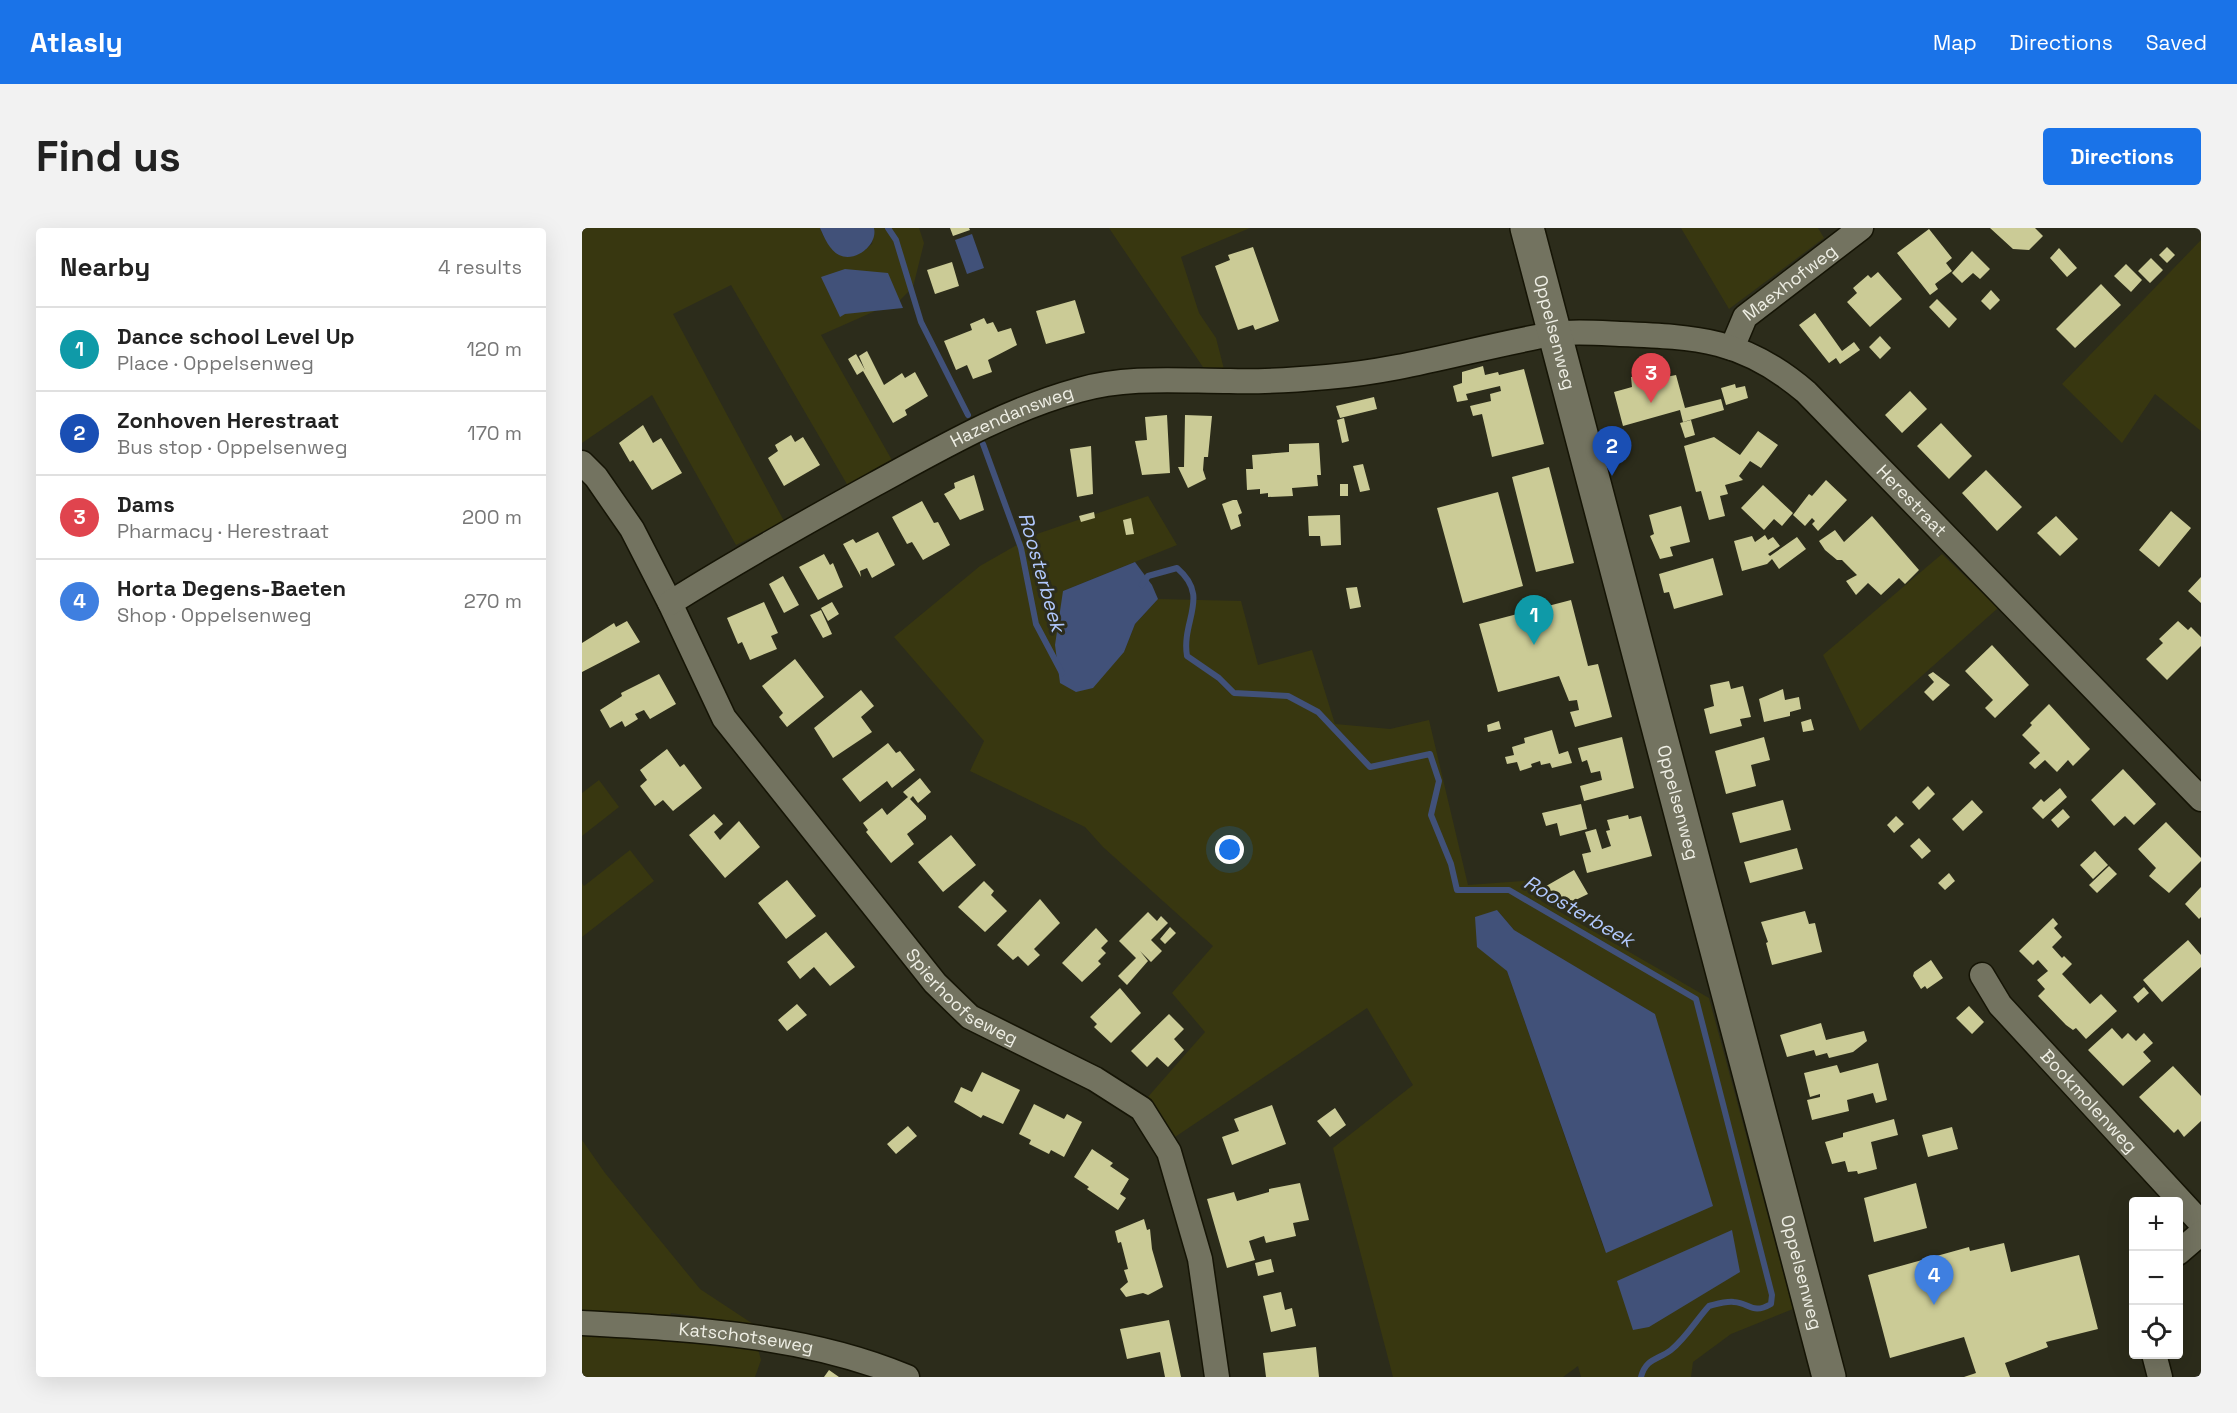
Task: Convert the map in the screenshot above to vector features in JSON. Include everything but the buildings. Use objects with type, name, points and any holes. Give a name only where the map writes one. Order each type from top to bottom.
[{"type":"street","name":"Oppelsenweg","points":[[1527,228],[1557,333],[1829,1377]]},
{"type":"street","name":"Maexhofweg","points":[[1732,348],[1745,317],[1860,228]]},
{"type":"street","name":"Herestraat","points":[[1557,333],[1680,337],[1732,348],[1758,357],[1780,370],[1806,392],[2201,799]]},
{"type":"street","name":"Hazendansweg","points":[[670,603],[747,555],[963,435],[1014,412],[1079,390],[1115,382],[1158,379],[1233,381],[1332,376],[1426,362],[1557,333]]},
{"type":"street","points":[[582,463],[596,477],[618,507],[670,603]]},
{"type":"street","name":"Spierhoofseweg","points":[[670,603],[723,718],[935,983],[970,1017],[1095,1079],[1142,1109],[1169,1152],[1200,1259],[1217,1377]]},
{"type":"street","name":"Bookmolenweg","points":[[1982,975],[2000,1005],[2201,1223]]},
{"type":"street","points":[[2180,1251],[2201,1233]]},
{"type":"street","name":"Katschotseweg","points":[[582,1323],[700,1330],[794,1343],[887,1369],[907,1377]]},
{"type":"street","points":[[2155,1359],[2160,1377]]},
{"type":"shaded area","points":[[582,228],[820,228],[824,237],[865,250],[872,244],[874,228],[919,228],[924,243],[913,287],[900,300],[821,335],[893,462],[848,486],[731,285],[673,314],[784,521],[736,545],[652,395],[582,443]]},
{"type":"shaded area","points":[[1109,228],[1250,228],[1181,257],[1199,313],[1216,338],[1225,373],[1207,373]]},
{"type":"shaded area","points":[[1681,228],[1818,228],[1824,238],[1729,309]]},
{"type":"shaded area","points":[[2201,240],[2201,431],[2155,394],[2122,443],[2062,384]]},
{"type":"shaded area","points":[[1148,496],[1177,545],[1063,591],[1124,652],[1135,624],[1158,599],[1241,601],[1258,665],[1312,650],[1335,724],[1390,729],[1429,720],[1468,885],[1536,880],[1541,901],[1709,998],[1793,1309],[1731,1334],[1693,1362],[1691,1377],[1581,1377],[1578,1366],[1563,1377],[1393,1377],[1333,1148],[1413,1085],[1367,1008],[1175,1137],[1147,1098],[1205,1032],[1172,993],[1213,946],[1103,847],[1085,827],[970,771],[984,741],[894,637],[980,566],[1034,535]],"holes":[[[1497,910],[1514,930],[1605,1252],[1507,971]]]},
{"type":"shaded area","points":[[1942,554],[1998,608],[1860,731],[1823,655]]},
{"type":"shaded area","points":[[599,780],[619,807],[582,836],[582,793]]},
{"type":"shaded area","points":[[630,850],[654,881],[582,937],[582,883],[584,886]]},
{"type":"shaded area","points":[[582,1140],[605,1173],[700,1289],[753,1324],[671,1313],[664,1336],[758,1349],[761,1360],[755,1377],[582,1377]]},
{"type":"water","points":[[820,228],[874,228],[874,234],[872,241],[864,251],[852,257],[845,257],[833,250]]},
{"type":"water","points":[[972,234],[984,268],[967,274],[955,240]]},
{"type":"water","points":[[845,269],[888,273],[903,308],[845,314],[840,317],[821,277]]},
{"type":"water","points":[[1135,562],[1152,585],[1158,599],[1135,624],[1124,652],[1093,688],[1076,692],[1060,683],[1055,645],[1063,591]]},
{"type":"water","points":[[1497,910],[1514,930],[1655,1014],[1713,1206],[1606,1253],[1507,971],[1477,947],[1475,917]]},
{"type":"water","points":[[1732,1230],[1740,1272],[1649,1327],[1633,1330],[1617,1281]]},
{"type":"waterway","name":"Roosterbeek","points":[[888,228],[896,240],[921,322],[968,415]]},
{"type":"waterway","name":"Roosterbeek","points":[[983,444],[1021,548],[1036,624],[1062,673]]},
{"type":"waterway","name":"Roosterbeek","points":[[1142,585],[1148,576],[1177,568],[1187,579],[1194,599],[1186,643],[1187,656],[1219,678],[1234,693],[1288,696],[1318,712],[1370,767],[1430,754],[1439,781],[1431,815],[1451,864],[1457,890],[1509,890],[1696,999],[1772,1295],[1771,1304],[1759,1308],[1731,1302],[1709,1306],[1676,1345],[1646,1366],[1641,1377]]},
{"type":"place","name":"Dams","points":[[1651,403]]},
{"type":"place","name":"Zonhoven Herestraat","points":[[1612,476]]},
{"type":"place","name":"Dance school Level Up","points":[[1534,645]]},
{"type":"place","name":"Horta Degens-Baeten","points":[[1934,1305]]}]
